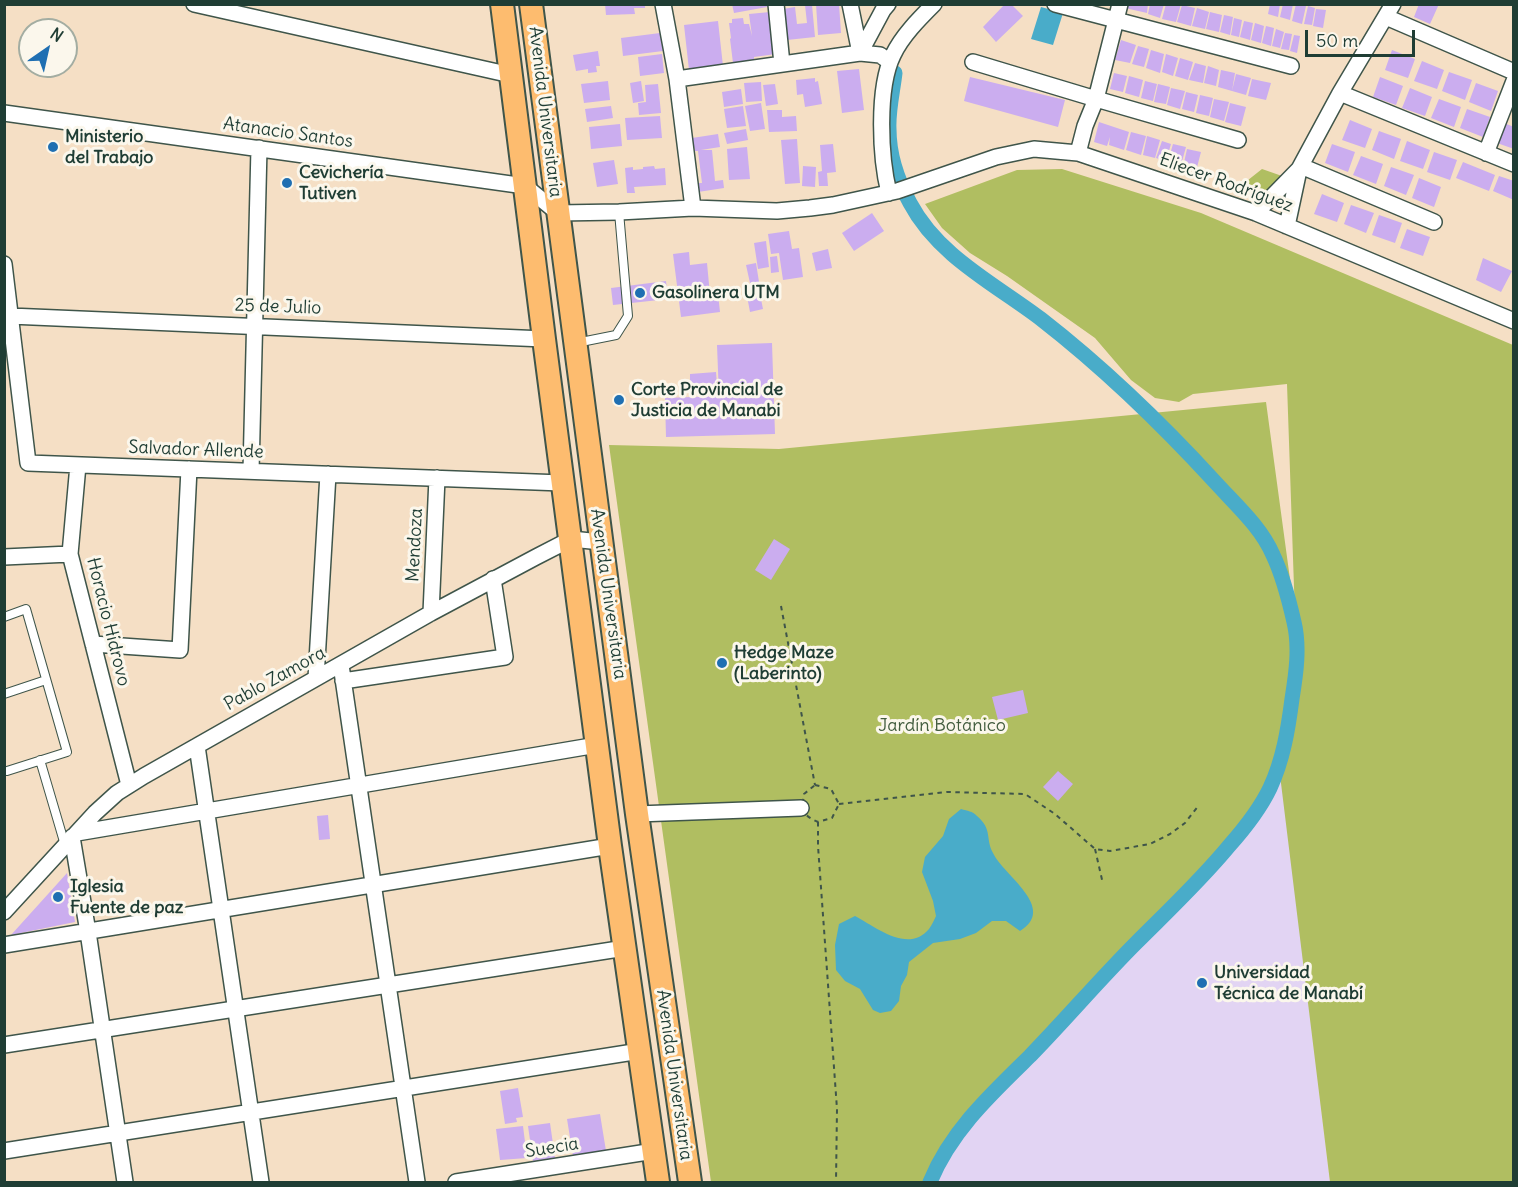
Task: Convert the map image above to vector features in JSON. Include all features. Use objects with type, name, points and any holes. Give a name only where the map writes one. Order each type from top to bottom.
[{"type":"main road","name":"Avenida Universitaria","points":[[501,4],[610,846],[658,1182]]},
{"type":"main road","name":"Avenida Universitaria","points":[[531,4],[637,814],[690,1182]]},
{"type":"street","points":[[663,4],[677,79],[693,208]]},
{"type":"street","points":[[776,4],[782,64]]},
{"type":"street","points":[[850,4],[861,53]]},
{"type":"street","points":[[861,53],[888,4]]},
{"type":"street","points":[[893,192],[885,171],[882,141],[883,97],[890,62],[919,12],[934,4]]},
{"type":"street","points":[[1055,4],[1291,66]]},
{"type":"street","points":[[1078,153],[1085,126],[1096,99],[1120,4]]},
{"type":"street","points":[[203,6],[511,75]]},
{"type":"street","points":[[1287,226],[1300,168],[1340,93],[1390,11],[1514,72]]},
{"type":"street","points":[[677,79],[861,53],[880,55],[890,62]]},
{"type":"street","points":[[973,62],[1238,140]]},
{"type":"street","points":[[1486,153],[1514,81]]},
{"type":"street","points":[[1340,93],[1514,164]]},
{"type":"street","name":"Atanacio Santos","points":[[4,113],[525,186]]},
{"type":"street","points":[[251,471],[259,148]]},
{"type":"street","name":"Eliecer Rodríguez","points":[[558,213],[693,208],[777,211],[833,205],[893,192],[996,157],[1034,149],[1078,153],[1256,213],[1514,321]]},
{"type":"street","points":[[1256,213],[1300,168]]},
{"type":"street","points":[[1300,168],[1434,222]]},
{"type":"street","points":[[525,186],[558,213]]},
{"type":"street","name":"Salvador Allende","points":[[5,273],[28,463],[562,483]]},
{"type":"street","name":"25 de Julio","points":[[10,316],[543,339]]},
{"type":"street","name":"Horacio Hidrovo","points":[[78,465],[70,554],[129,785]]},
{"type":"street","points":[[93,644],[180,650],[189,469]]},
{"type":"street","points":[[316,678],[328,474]]},
{"type":"street","name":"Mendoza","points":[[431,612],[437,478]]},
{"type":"street","points":[[571,539],[601,542]]},
{"type":"street","name":"Pablo Zamora","points":[[4,912],[71,838],[107,802],[129,785],[431,612],[571,539]]},
{"type":"street","points":[[4,557],[70,554]]},
{"type":"street","points":[[343,681],[505,657],[494,579]]},
{"type":"street","points":[[341,664],[417,1182]]},
{"type":"street","points":[[125,1182],[88,932],[71,838],[206,811],[597,745]]},
{"type":"street","points":[[196,746],[261,1182]]},
{"type":"street","points":[[637,814],[801,808]]},
{"type":"street","points":[[4,945],[610,846]]},
{"type":"street","points":[[4,1046],[625,948]]},
{"type":"street","points":[[4,1151],[640,1052]]},
{"type":"street","name":"Suecia","points":[[456,1182],[654,1151]]},
{"type":"lane","points":[[575,344],[616,335],[628,316],[619,212]]},
{"type":"lane","points":[[4,616],[26,609],[67,752],[7,771]]},
{"type":"lane","points":[[4,694],[46,680]]},
{"type":"lane","points":[[40,760],[71,838]]},
{"type":"path","points":[[781,606],[815,785]]},
{"type":"path","points":[[815,785],[831,789],[838,804],[832,818],[818,822],[807,818],[801,808],[804,794],[815,785]]},
{"type":"path","points":[[838,804],[947,792],[1025,794],[1055,814],[1095,849],[1110,851],[1150,844],[1170,834],[1185,823],[1198,805]]},
{"type":"path","points":[[818,822],[837,1109],[836,1182]]},
{"type":"path","points":[[1095,849],[1103,884]]},
{"type":"shaded area","name":"Universidad Técnica de Manabí","points":[[1280,766],[1330,1182],[930,1182],[942,1157],[969,1119],[1123,956],[1193,886],[1258,809]]},
{"type":"green space","name":"Jardín Botánico","points":[[1062,169],[1201,213],[1513,345],[1513,1182],[1330,1182],[1279,767],[1269,790],[1246,826],[1193,886],[1123,956],[969,1119],[942,1157],[930,1182],[711,1182],[609,445],[779,449],[1266,402],[1295,616],[1287,384],[1193,394],[1179,402],[1155,398],[1131,380],[1095,338],[970,253],[942,228],[925,204],[1017,170]]},
{"type":"green space","points":[[1262,169],[1282,176],[1267,194],[1259,197],[1238,188]]},
{"type":"water","points":[[1041,7],[1063,13],[1053,45],[1031,39]]},
{"type":"water","points":[[961,809],[970,811],[982,821],[987,830],[993,853],[1031,902],[1033,912],[1030,922],[1020,931],[1006,921],[992,921],[976,933],[960,939],[933,943],[909,962],[899,1001],[891,1011],[880,1013],[873,1010],[860,989],[845,981],[836,970],[835,945],[839,924],[855,916],[882,932],[902,939],[921,936],[929,929],[936,916],[922,872],[925,857],[943,836],[949,819]]},
{"type":"building","points":[[605,4],[645,4],[645,8],[634,8],[635,14],[606,15]]},
{"type":"building","points":[[732,4],[766,4],[767,7],[734,13]]},
{"type":"building","points":[[816,4],[839,4],[841,33],[818,35]]},
{"type":"building","points":[[1005,4],[1011,4],[1023,16],[996,42],[983,27]]},
{"type":"building","points":[[1126,4],[1148,4],[1147,13],[1125,8]]},
{"type":"building","points":[[1150,4],[1164,4],[1160,18],[1148,14]]},
{"type":"building","points":[[1166,4],[1181,4],[1176,22],[1162,19]]},
{"type":"building","points":[[1270,4],[1280,4],[1278,17],[1268,14]]},
{"type":"building","points":[[1283,4],[1293,4],[1290,20],[1280,17]]},
{"type":"building","points":[[1296,4],[1306,6],[1302,24],[1292,21]]},
{"type":"building","points":[[1419,4],[1439,4],[1430,24],[1414,17]]},
{"type":"building","points":[[805,5],[812,5],[815,37],[787,40],[783,9],[795,7],[797,24],[807,23]]},
{"type":"building","points":[[1182,5],[1195,8],[1191,26],[1177,22]]},
{"type":"building","points":[[1308,6],[1315,8],[1312,25],[1304,24]]},
{"type":"building","points":[[1197,8],[1209,12],[1205,29],[1192,26]]},
{"type":"building","points":[[1316,9],[1326,10],[1323,28],[1313,26]]},
{"type":"building","points":[[770,12],[776,54],[733,63],[729,23],[732,23],[732,19],[743,18],[744,24],[749,24],[752,36],[749,14]]},
{"type":"building","points":[[1210,12],[1222,15],[1219,32],[1206,29]]},
{"type":"building","points":[[1224,15],[1233,17],[1230,35],[1220,32]]},
{"type":"building","points":[[1234,18],[1242,20],[1239,37],[1231,35]]},
{"type":"building","points":[[718,21],[723,66],[689,70],[684,25]]},
{"type":"building","points":[[1244,21],[1253,23],[1250,40],[1240,37]]},
{"type":"building","points":[[1255,23],[1264,26],[1261,43],[1251,40]]},
{"type":"building","points":[[1266,26],[1274,28],[1271,46],[1262,43]]},
{"type":"building","points":[[1276,29],[1284,32],[1280,48],[1272,46]]},
{"type":"building","points":[[660,33],[663,51],[623,56],[621,38]]},
{"type":"building","points":[[1285,33],[1292,34],[1289,50],[1281,49]]},
{"type":"building","points":[[1294,35],[1300,36],[1297,53],[1290,51]]},
{"type":"building","points":[[1121,40],[1136,45],[1130,63],[1115,60]]},
{"type":"building","points":[[1138,46],[1149,49],[1144,67],[1132,64]]},
{"type":"building","points":[[1151,50],[1164,54],[1160,73],[1146,68]]},
{"type":"building","points":[[1392,50],[1415,59],[1408,78],[1385,70]]},
{"type":"building","points":[[598,51],[600,66],[596,66],[597,72],[588,73],[588,69],[576,71],[573,55]]},
{"type":"building","points":[[662,54],[664,73],[640,76],[638,57]]},
{"type":"building","points":[[1166,54],[1178,58],[1173,76],[1162,72]]},
{"type":"building","points":[[1180,58],[1193,62],[1188,80],[1175,76]]},
{"type":"building","points":[[1422,61],[1444,70],[1437,89],[1414,81]]},
{"type":"building","points":[[1195,63],[1206,66],[1203,83],[1189,80]]},
{"type":"building","points":[[1208,66],[1219,70],[1216,86],[1204,83]]},
{"type":"building","points":[[859,69],[864,110],[842,113],[837,71]]},
{"type":"building","points":[[1221,70],[1235,73],[1232,91],[1218,87]]},
{"type":"building","points":[[1449,72],[1472,80],[1465,100],[1442,91]]},
{"type":"building","points":[[1114,73],[1127,76],[1123,92],[1110,89]]},
{"type":"building","points":[[1236,74],[1251,78],[1246,95],[1232,91]]},
{"type":"building","points":[[1129,76],[1143,80],[1139,97],[1125,93]]},
{"type":"building","points":[[970,77],[1065,100],[1058,127],[964,101]]},
{"type":"building","points":[[1380,77],[1403,86],[1396,105],[1373,97]]},
{"type":"building","points":[[815,78],[815,82],[818,81],[822,104],[805,107],[803,94],[797,95],[796,80]]},
{"type":"building","points":[[1252,79],[1271,83],[1266,100],[1248,96]]},
{"type":"building","points":[[608,81],[610,100],[584,103],[581,84]]},
{"type":"building","points":[[641,81],[644,101],[633,103],[630,83]]},
{"type":"building","points":[[1145,81],[1157,84],[1153,101],[1141,98]]},
{"type":"building","points":[[761,82],[762,101],[746,102],[744,83]]},
{"type":"building","points":[[1476,83],[1498,91],[1491,111],[1469,102]]},
{"type":"building","points":[[658,84],[661,113],[639,115],[638,103],[646,102],[645,85]]},
{"type":"building","points":[[775,84],[778,104],[766,106],[763,85]]},
{"type":"building","points":[[1158,84],[1170,87],[1166,104],[1154,102]]},
{"type":"building","points":[[1171,88],[1185,91],[1180,109],[1167,105]]},
{"type":"building","points":[[1410,88],[1432,97],[1425,116],[1402,108]]},
{"type":"building","points":[[741,89],[743,104],[724,107],[722,92]]},
{"type":"building","points":[[1186,92],[1198,95],[1194,112],[1182,109]]},
{"type":"building","points":[[1200,95],[1213,98],[1209,116],[1196,113]]},
{"type":"building","points":[[1214,99],[1229,102],[1224,121],[1210,117]]},
{"type":"building","points":[[1439,99],[1461,107],[1454,127],[1431,118]]},
{"type":"building","points":[[761,103],[765,129],[750,131],[745,106]]},
{"type":"building","points":[[1230,103],[1246,107],[1241,126],[1225,122]]},
{"type":"building","points":[[611,106],[613,118],[587,122],[585,109]]},
{"type":"building","points":[[743,106],[746,126],[727,128],[724,109]]},
{"type":"building","points":[[1467,109],[1490,117],[1483,137],[1460,128]]},
{"type":"building","points":[[767,110],[782,110],[782,117],[796,116],[797,131],[769,132]]},
{"type":"building","points":[[660,116],[662,138],[627,140],[625,118]]},
{"type":"building","points":[[1350,120],[1372,129],[1365,148],[1342,140]]},
{"type":"building","points":[[1099,122],[1129,132],[1124,150],[1109,145],[1110,137],[1107,146],[1094,142]]},
{"type":"building","points":[[1504,123],[1514,127],[1514,149],[1497,143]]},
{"type":"building","points":[[620,124],[622,146],[591,149],[589,127]]},
{"type":"building","points":[[746,129],[748,140],[727,144],[724,133]]},
{"type":"building","points":[[1379,131],[1401,139],[1394,159],[1372,150]]},
{"type":"building","points":[[1131,132],[1146,136],[1141,155],[1126,150]]},
{"type":"building","points":[[718,134],[720,147],[701,150],[712,150],[715,181],[723,180],[724,188],[698,192],[696,183],[702,183],[698,151],[695,151],[692,138]]},
{"type":"building","points":[[1147,136],[1160,140],[1155,158],[1143,155]]},
{"type":"building","points":[[797,139],[800,183],[785,184],[781,140]]},
{"type":"building","points":[[1162,141],[1171,144],[1166,161],[1156,158]]},
{"type":"building","points":[[1407,141],[1430,150],[1423,169],[1400,161]]},
{"type":"building","points":[[833,144],[836,172],[827,173],[828,186],[819,186],[818,172],[822,171],[820,145]]},
{"type":"building","points":[[1173,144],[1186,147],[1181,165],[1168,161]]},
{"type":"building","points":[[1332,144],[1355,152],[1348,172],[1325,163]]},
{"type":"building","points":[[747,147],[750,179],[729,180],[727,149]]},
{"type":"building","points":[[1187,149],[1201,152],[1196,171],[1183,167]]},
{"type":"building","points":[[1434,152],[1457,160],[1450,180],[1427,172]]},
{"type":"building","points":[[1361,156],[1383,164],[1376,184],[1353,175]]},
{"type":"building","points":[[614,160],[618,184],[597,187],[593,163]]},
{"type":"building","points":[[1463,162],[1495,175],[1489,191],[1456,178]]},
{"type":"building","points":[[654,166],[655,169],[665,168],[666,185],[634,187],[635,193],[627,193],[625,168],[633,167],[633,170]]},
{"type":"building","points":[[803,166],[816,167],[815,187],[802,186]]},
{"type":"building","points":[[1391,167],[1414,175],[1406,195],[1384,186]]},
{"type":"building","points":[[1499,176],[1514,181],[1514,200],[1493,191]]},
{"type":"building","points":[[1419,178],[1441,187],[1434,207],[1412,198]]},
{"type":"building","points":[[1322,194],[1344,203],[1337,222],[1314,214]]},
{"type":"building","points":[[1351,205],[1374,213],[1366,233],[1344,224]]},
{"type":"building","points":[[872,213],[884,231],[854,251],[842,233]]},
{"type":"building","points":[[1379,215],[1402,223],[1395,243],[1372,235]]},
{"type":"building","points":[[1407,229],[1430,237],[1423,256],[1400,248]]},
{"type":"building","points":[[789,231],[792,249],[799,248],[803,277],[783,280],[779,253],[771,254],[768,234]]},
{"type":"building","points":[[766,241],[769,267],[758,269],[754,243]]},
{"type":"building","points":[[828,249],[832,268],[816,271],[812,253]]},
{"type":"building","points":[[689,252],[690,265],[707,263],[710,295],[718,294],[720,312],[681,317],[673,254]]},
{"type":"building","points":[[777,256],[779,272],[771,273],[770,257]]},
{"type":"building","points":[[1483,258],[1512,271],[1501,292],[1476,280]]},
{"type":"building","points":[[756,263],[759,282],[750,283],[746,265]]},
{"type":"building","name":"Gasolinera UTM","points":[[666,281],[668,299],[613,305],[611,288]]},
{"type":"building","points":[[760,294],[763,309],[750,312],[747,296]]},
{"type":"building","points":[[772,343],[775,434],[666,437],[665,398],[719,396],[717,345]]},
{"type":"building","points":[[716,372],[717,385],[690,386],[690,374]]},
{"type":"building","points":[[774,539],[790,549],[771,580],[755,570]]},
{"type":"building","points":[[1023,690],[1028,713],[998,720],[992,697]]},
{"type":"building","points":[[1058,771],[1073,784],[1058,801],[1043,787]]},
{"type":"building","points":[[328,815],[330,839],[319,840],[317,816]]},
{"type":"building","name":"Iglesia Fuente de paz","points":[[67,873],[75,922],[11,935]]},
{"type":"building","points":[[518,1088],[523,1117],[516,1118],[517,1122],[505,1124],[500,1091]]},
{"type":"building","points":[[600,1114],[606,1151],[573,1156],[567,1119]]},
{"type":"building","points":[[550,1123],[555,1158],[533,1161],[528,1126]]},
{"type":"building","points":[[523,1126],[527,1158],[500,1160],[496,1129]]},
{"type":"waterway","points":[[895,73],[889,115],[891,148],[902,186],[922,222],[952,254],[1041,319],[1110,377],[1175,439],[1248,517],[1262,535],[1277,563],[1290,605],[1297,641],[1295,680],[1284,745],[1275,777],[1257,811],[1207,871],[973,1114],[949,1146],[930,1182]]},
{"type":"place","name":"Ministerio del Trabajo","points":[[53,147]]},
{"type":"place","name":"Cevichería Tutiven","points":[[287,183]]},
{"type":"place","name":"Gasolinera UTM","points":[[640,293]]},
{"type":"place","name":"Corte Provincial de Justicia de Manabi","points":[[619,400]]},
{"type":"place","name":"Hedge Maze (Laberinto)","points":[[722,663]]},
{"type":"place","name":"Iglesia Fuente de paz","points":[[58,897]]},
{"type":"place","name":"Universidad Técnica de Manabí","points":[[1202,983]]}]
